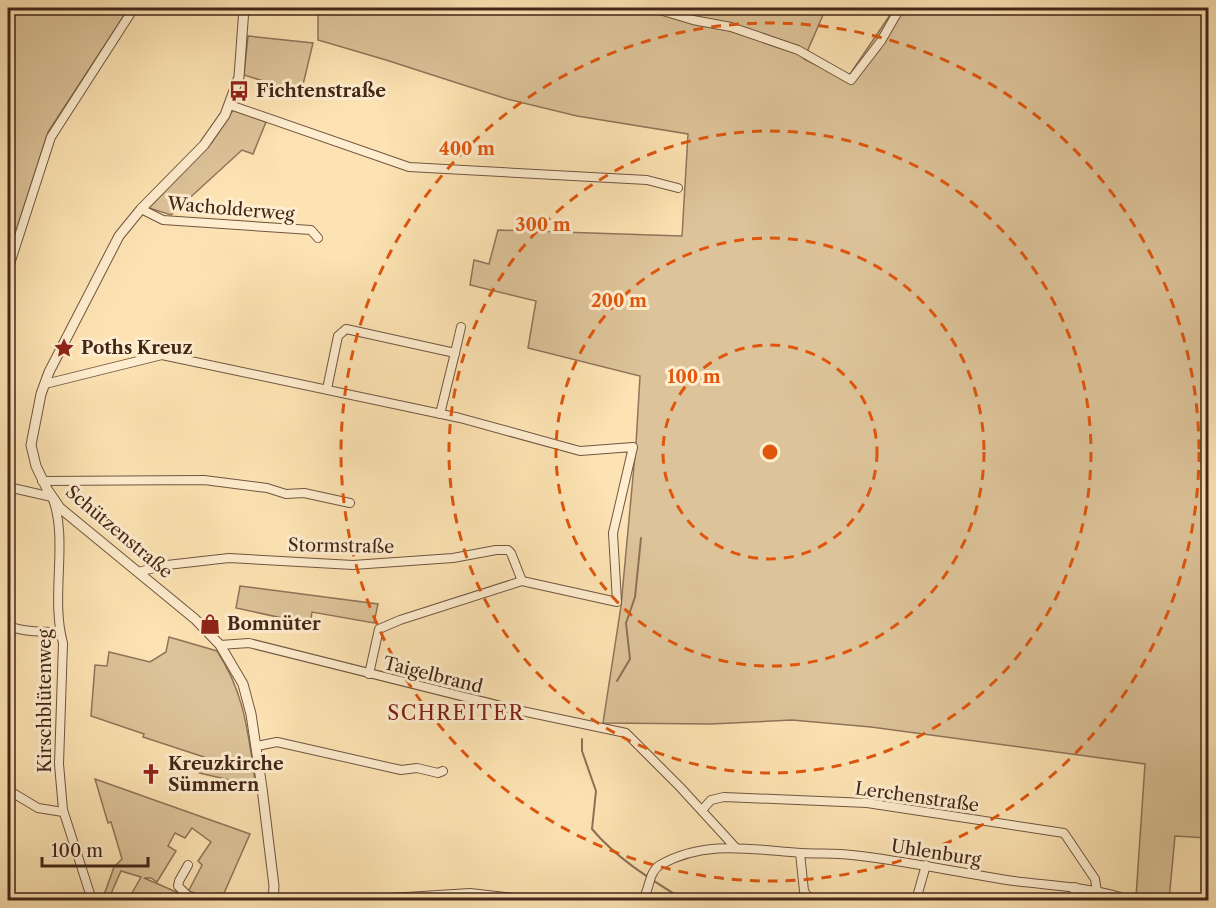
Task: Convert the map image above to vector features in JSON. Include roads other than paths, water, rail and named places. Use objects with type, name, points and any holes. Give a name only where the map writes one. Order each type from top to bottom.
[{"type":"street","points":[[8,270],[51,137],[134,8]]},
{"type":"street","name":"Schützenstraße","points":[[244,8],[239,77],[230,105],[218,127],[204,145],[141,209],[119,236],[68,333],[45,384],[31,445],[42,481],[60,508],[195,619],[220,645],[243,684],[257,746],[271,857],[273,900]]},
{"type":"street","points":[[653,8],[693,20],[731,27],[798,50],[851,80],[881,41],[900,8]]},
{"type":"street","points":[[230,105],[409,167],[647,180],[678,188]]},
{"type":"street","name":"Wacholderweg","points":[[141,209],[163,220],[311,231],[318,238]]},
{"type":"street","points":[[440,414],[461,327]]},
{"type":"street","points":[[327,389],[338,336],[346,329],[454,353]]},
{"type":"street","points":[[45,384],[162,355],[440,414],[580,451],[633,447],[613,533],[617,602],[522,581],[379,628],[369,674]]},
{"type":"street","points":[[42,481],[204,480],[267,488],[286,494],[304,493],[350,504]]},
{"type":"street","points":[[8,487],[52,497]]},
{"type":"street","name":"Kirschblütenweg","points":[[52,497],[58,513],[57,602],[63,643],[58,764],[63,812],[92,900]]},
{"type":"street","name":"Stormstraße","points":[[138,572],[229,558],[353,564],[453,558],[508,550],[512,553],[522,581]]},
{"type":"street","points":[[8,626],[19,630],[60,632]]},
{"type":"street","name":"Taigelbrand","points":[[220,645],[249,644],[517,710],[626,733],[735,847]]},
{"type":"street","points":[[257,746],[277,742],[401,770],[417,768],[438,773],[443,771]]},
{"type":"street","points":[[8,790],[38,808],[63,812]]},
{"type":"street","name":"Lerchenstraße","points":[[702,810],[711,800],[724,797],[858,802],[1064,833],[1095,879],[1097,892]]},
{"type":"street","name":"Uhlenburg","points":[[642,900],[658,866],[711,849],[735,847],[851,855],[926,865],[1013,880],[1075,887],[1130,900]]},
{"type":"street","points":[[800,853],[804,891],[810,900]]},
{"type":"street","points":[[188,865],[178,886],[187,896],[201,900]]},
{"type":"street","points":[[916,900],[926,865]]},
{"type":"street","points":[[1074,900],[1075,887]]},
{"type":"street","points":[[359,900],[471,893],[531,900]]},
{"type":"waterway","points":[[617,681],[630,659],[626,623],[635,597],[641,538]]},
{"type":"waterway","points":[[582,739],[582,751],[596,791],[592,829],[612,850],[647,877],[684,900]]},
{"type":"place","name":"Fichtenstraße","points":[[239,91]]},
{"type":"place","name":"Poths Kreuz","points":[[64,348]]},
{"type":"place","name":"Bomnüter","points":[[210,624]]},
{"type":"place","name":"Kreuzkirche Sümmern","points":[[151,774]]},
{"type":"district","name":"SCHREITER","points":[[456,713]]}]
